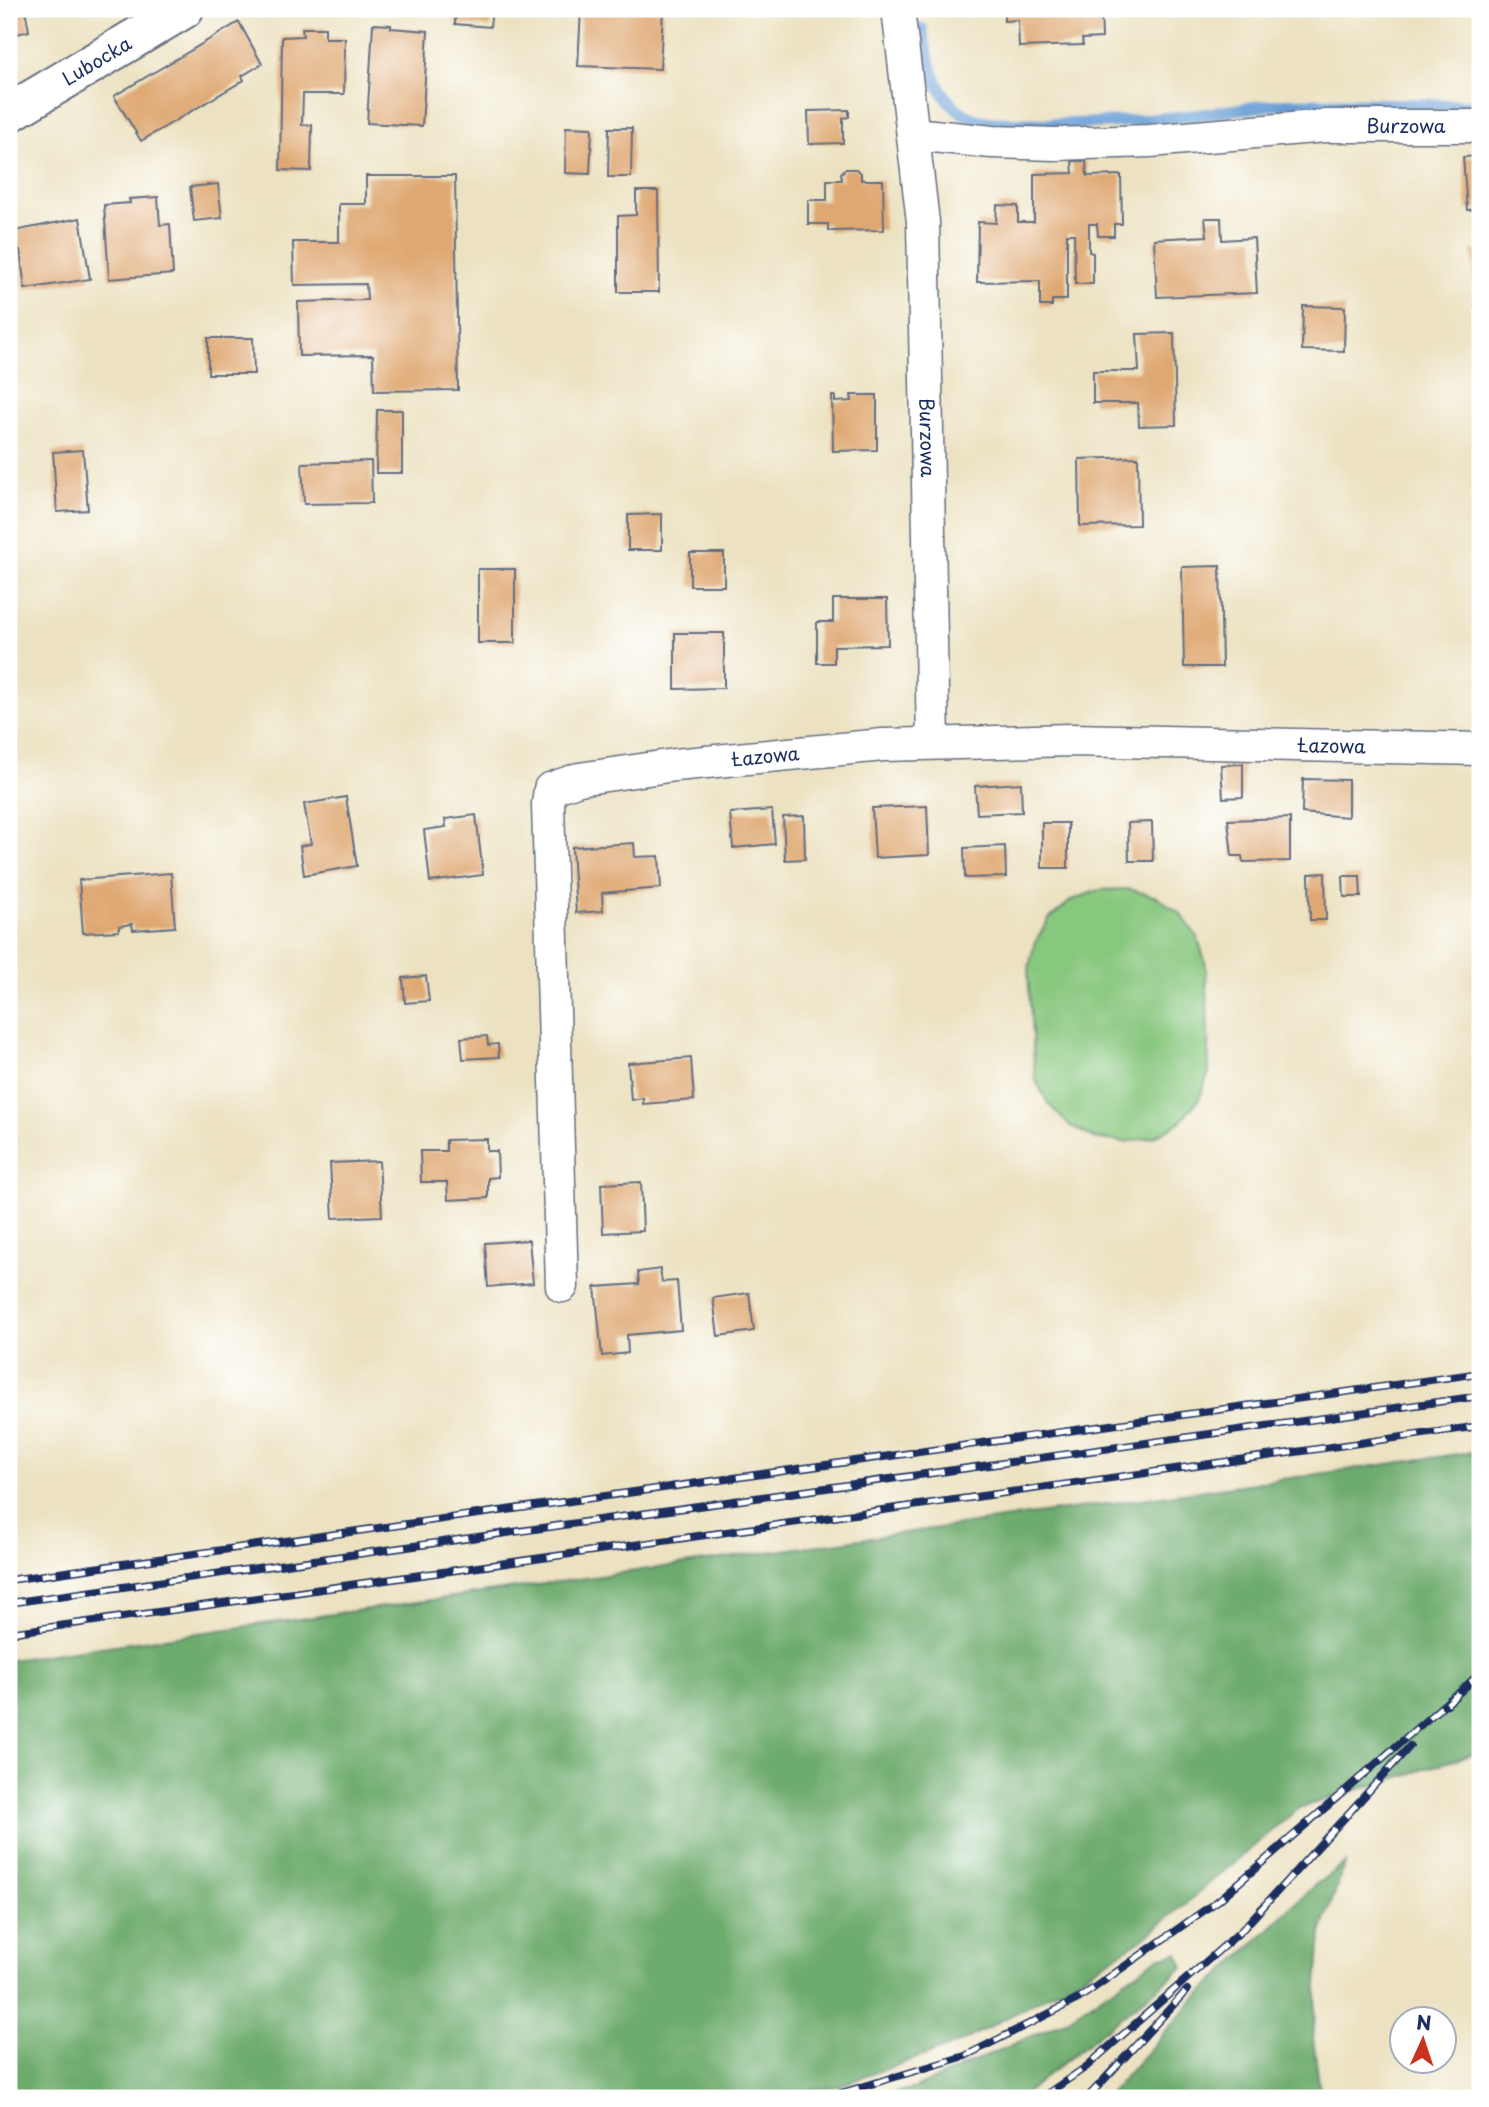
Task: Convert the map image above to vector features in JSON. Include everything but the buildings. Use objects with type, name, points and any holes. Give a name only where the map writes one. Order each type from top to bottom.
[{"type":"street","name":"Lubocka","points":[[9,113],[184,9]]},
{"type":"street","name":"Burzowa","points":[[898,9],[923,222],[933,743]]},
{"type":"street","name":"Burzowa","points":[[913,134],[992,142],[1055,144],[1150,141],[1326,126],[1480,126]]},
{"type":"street","name":"Łazowa","points":[[562,1286],[548,830],[551,789],[579,779],[675,765],[883,744],[1070,740],[1480,749]]},
{"type":"green space","points":[[1129,889],[1157,897],[1181,914],[1198,938],[1206,966],[1209,1072],[1199,1099],[1180,1122],[1154,1137],[1125,1142],[1096,1139],[1070,1126],[1049,1105],[1035,1079],[1028,973],[1034,944],[1049,919],[1072,900],[1099,890]]},
{"type":"green space","points":[[1480,1451],[1480,1752],[1299,1808],[1143,1939],[1062,1988],[959,2043],[835,2087],[739,2098],[9,2098],[9,1660]]},
{"type":"green space","points":[[1345,1863],[1321,1933],[1313,2039],[1321,2098],[1106,2098],[1191,2003],[1315,1885]]},
{"type":"green space","points":[[1178,1953],[1184,1967],[1019,2098],[870,2098],[915,2088],[1063,2022],[1158,1958]]},
{"type":"waterway","points":[[922,29],[931,68],[942,92],[960,111],[983,121],[1042,124],[1109,122],[1199,115],[1284,104],[1480,105]]},
{"type":"railway","points":[[9,1580],[1480,1373]]},
{"type":"railway","points":[[9,1603],[1480,1396]]},
{"type":"railway","points":[[9,1633],[1480,1426]]},
{"type":"railway","points":[[1447,1704],[1480,1673]]},
{"type":"railway","points":[[812,2098],[838,2094],[965,2056],[1078,1999],[1219,1900],[1454,1696]]},
{"type":"railway","points":[[1041,2098],[1086,2067],[1241,1931],[1410,1746]]},
{"type":"railway","points":[[1087,2098],[1187,1990]]}]
